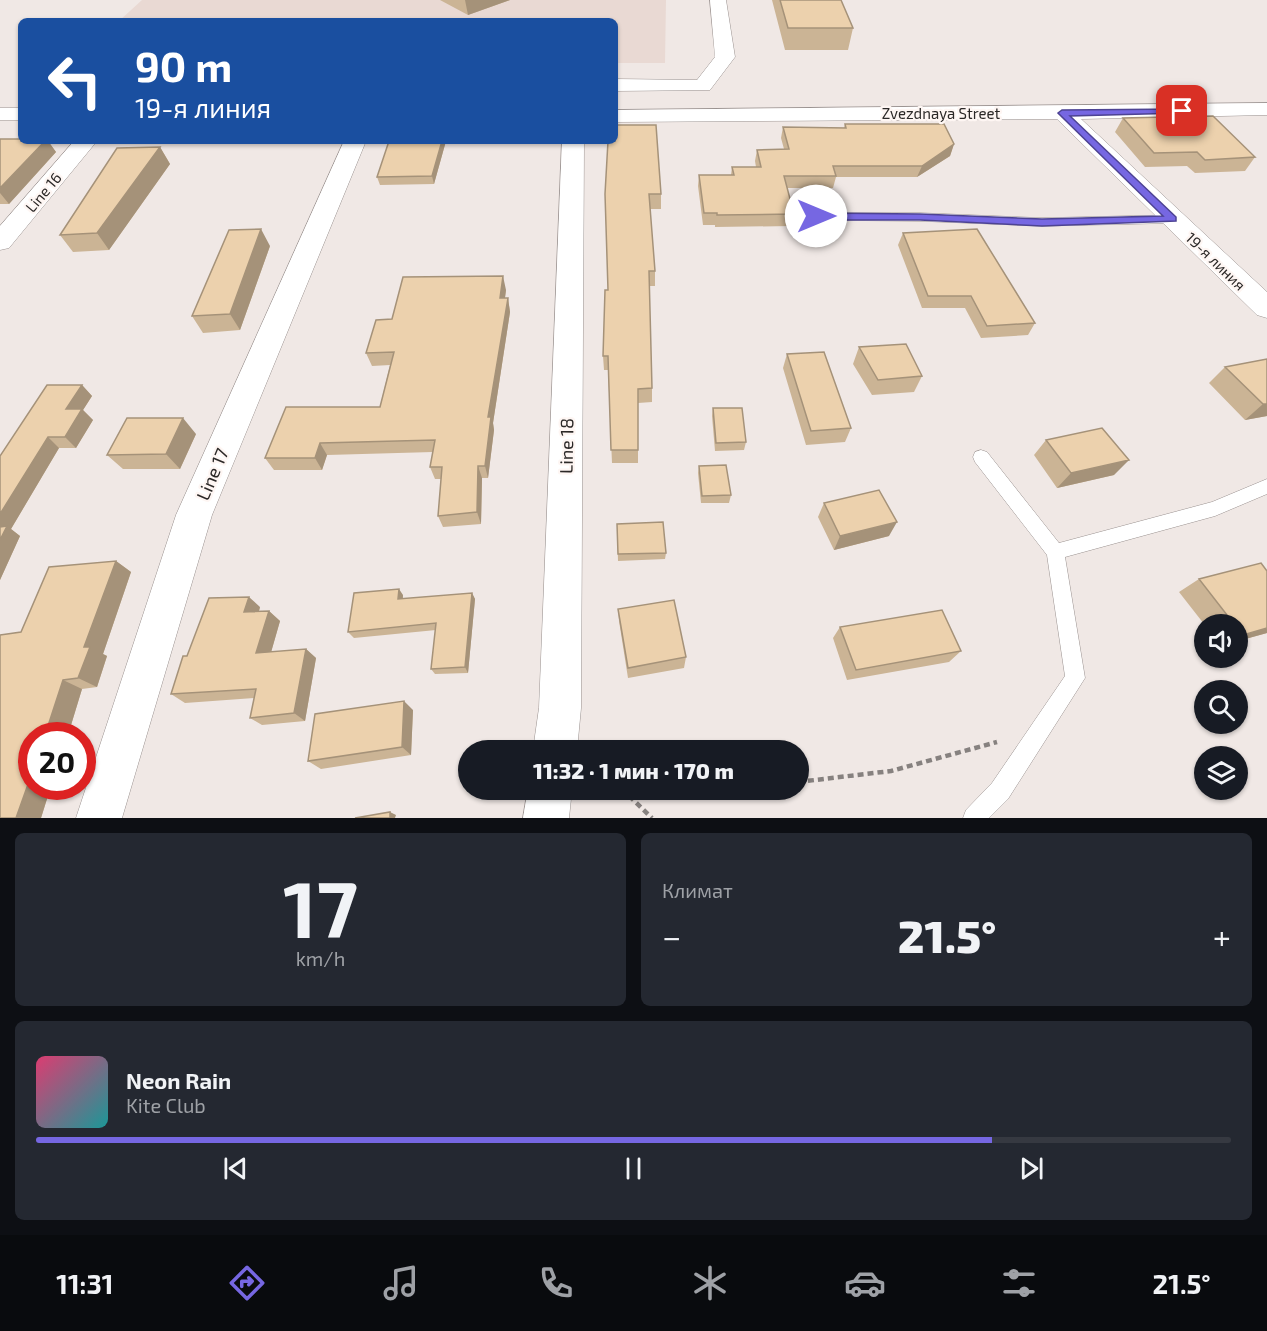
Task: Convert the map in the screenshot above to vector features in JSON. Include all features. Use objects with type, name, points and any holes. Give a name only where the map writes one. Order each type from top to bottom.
[{"type":"street","points":[[618,85],[703,86],[725,57],[718,0]]},
{"type":"street","name":"Zvezdnaya Street","points":[[618,116],[1267,109]]},
{"type":"street","name":"19-я линия","points":[[1062,113],[1267,309]]},
{"type":"street","points":[[0,114],[18,114]]},
{"type":"street","name":"Line 16","points":[[0,242],[83,144]]},
{"type":"street","name":"Line 17","points":[[99,818],[194,515],[354,144]]},
{"type":"street","name":"Line 18","points":[[556,740],[561,708],[573,144]]},
{"type":"street","points":[[546,818],[548,800]]},
{"type":"lane","points":[[816,216],[1042,222],[1172,219]]},
{"type":"lane","points":[[974,818],[1000,792],[1075,678],[1055,552],[981,457]]},
{"type":"lane","points":[[1055,552],[1215,510],[1267,486]]},
{"type":"path","points":[[809,781],[891,771],[1041,730]]},
{"type":"path","points":[[633,800],[652,818]]},
{"type":"shaded area","points":[[142,0],[666,0],[665,63],[618,63],[618,18],[122,18]]},
{"type":"building","points":[[780,0],[841,0],[853,28],[788,28]]},
{"type":"building","points":[[1213,116],[1255,157],[1205,160],[1197,152],[1154,153],[1123,118]]},
{"type":"building","points":[[845,124],[944,124],[954,144],[922,166],[833,166],[836,176],[784,176],[794,214],[717,215],[717,213],[704,213],[699,175],[734,175],[732,167],[761,167],[757,150],[789,149],[783,127],[846,128]]},
{"type":"building","points":[[618,125],[656,125],[661,194],[649,194],[655,271],[649,271],[652,388],[638,389],[638,450],[611,450],[608,356],[603,356],[605,290],[608,290],[605,194],[608,144],[618,144]]},
{"type":"building","points":[[0,139],[18,139],[18,144],[42,144],[0,188]]},
{"type":"building","points":[[388,144],[441,144],[432,176],[377,177]]},
{"type":"building","points":[[160,147],[97,233],[60,235],[117,148]]},
{"type":"building","points":[[261,229],[230,314],[192,316],[229,230]]},
{"type":"building","points":[[977,229],[1035,323],[987,326],[971,296],[928,296],[903,233]]},
{"type":"building","points":[[503,276],[500,298],[508,298],[488,417],[491,417],[485,466],[478,466],[477,512],[438,516],[442,467],[430,467],[435,440],[320,443],[315,458],[265,458],[286,407],[380,407],[394,352],[366,353],[376,320],[392,319],[403,277]]},
{"type":"building","points":[[906,344],[922,376],[878,380],[859,347]]},
{"type":"building","points":[[824,352],[851,428],[811,431],[787,354]]},
{"type":"building","points":[[1267,359],[1267,404],[1263,404],[1225,367]]},
{"type":"building","points":[[47,385],[82,385],[66,409],[82,409],[65,437],[48,437],[0,514],[0,456]]},
{"type":"building","points":[[713,408],[742,408],[746,442],[716,443]]},
{"type":"building","points":[[127,418],[183,418],[166,454],[107,455]]},
{"type":"building","points":[[1102,428],[1129,460],[1071,473],[1046,440]]},
{"type":"building","points":[[726,465],[731,495],[702,496],[699,466]]},
{"type":"building","points":[[879,490],[897,522],[840,536],[824,503]]},
{"type":"building","points":[[663,522],[666,553],[618,554],[617,524]]},
{"type":"building","points":[[7,526],[0,540],[0,527]]},
{"type":"building","points":[[116,561],[84,647],[90,647],[78,678],[63,680],[49,722],[18,722],[18,800],[22,800],[16,818],[0,818],[0,635],[21,632],[49,567]]},
{"type":"building","points":[[1261,563],[1267,571],[1267,628],[1248,634],[1248,614],[1226,614],[1199,579]]},
{"type":"building","points":[[399,589],[398,599],[472,593],[465,667],[431,669],[436,623],[348,632],[354,593]]},
{"type":"building","points":[[249,597],[244,612],[269,611],[256,653],[306,649],[294,713],[250,718],[256,689],[171,694],[183,656],[187,656],[209,598]]},
{"type":"building","points":[[674,600],[686,657],[628,668],[618,609]]},
{"type":"building","points":[[942,610],[961,651],[856,670],[840,627]]},
{"type":"building","points":[[404,701],[402,747],[308,761],[315,714]]},
{"type":"building","points":[[390,812],[390,818],[355,818]]},
{"type":"route","points":[[816,216],[1042,222],[1172,219],[1062,113],[1182,111]]}]
